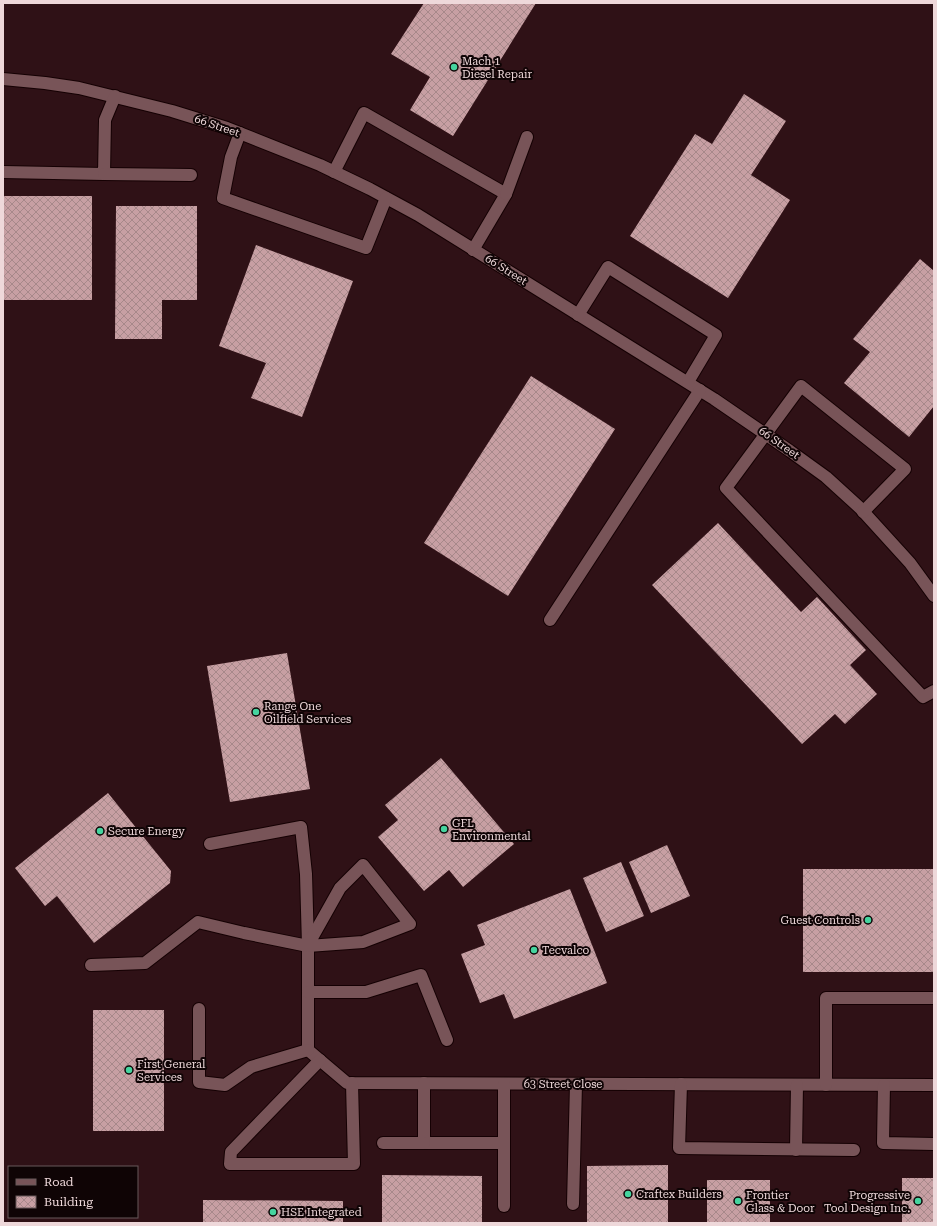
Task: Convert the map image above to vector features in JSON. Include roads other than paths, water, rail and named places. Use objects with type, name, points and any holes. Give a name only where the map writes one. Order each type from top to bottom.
[{"type":"street","name":"66 Street","points":[[3,79],[79,88],[115,96],[172,111],[240,133],[320,165],[418,215],[688,382],[766,434],[826,477],[863,512],[910,563],[934,595]]},
{"type":"street","points":[[104,174],[105,120],[115,96]]},
{"type":"street","points":[[334,172],[364,113],[506,194]]},
{"type":"street","points":[[240,133],[231,157],[223,198],[366,248],[386,198]]},
{"type":"street","points":[[473,250],[506,194],[527,137]]},
{"type":"street","points":[[3,172],[191,175]]},
{"type":"street","points":[[578,314],[608,267],[716,336],[688,382]]},
{"type":"street","points":[[863,512],[905,469],[801,386],[726,488],[923,697],[934,691]]},
{"type":"street","points":[[550,620],[700,390]]},
{"type":"street","points":[[210,844],[301,827],[306,874],[308,1050]]},
{"type":"street","points":[[91,965],[145,963],[198,922],[308,946],[363,942],[410,924],[363,865],[340,888],[308,946]]},
{"type":"street","points":[[308,992],[366,992],[421,975],[447,1040]]},
{"type":"street","points":[[826,1085],[826,998],[934,998]]},
{"type":"street","points":[[199,1009],[199,1082],[225,1085],[251,1067],[308,1050]]},
{"type":"street","points":[[308,1050],[320,1060],[347,1083],[352,1083],[354,1164],[230,1164],[231,1152],[320,1060]]},
{"type":"street","name":"63 Street Close","points":[[352,1083],[934,1085]]},
{"type":"street","points":[[424,1083],[424,1143]]},
{"type":"street","points":[[504,1084],[504,1206]]},
{"type":"street","points":[[573,1204],[576,1084]]},
{"type":"street","points":[[681,1084],[679,1148],[854,1150]]},
{"type":"street","points":[[796,1150],[797,1085]]},
{"type":"street","points":[[884,1085],[883,1144],[934,1144]]},
{"type":"street","points":[[383,1143],[504,1143]]},
{"type":"place","name":"Mach 1 Diesel Repair","points":[[454,67]]},
{"type":"place","name":"Range One Oilfield Services","points":[[256,712]]},
{"type":"place","name":"GFL Environmental","points":[[444,829]]},
{"type":"place","name":"Secure Energy","points":[[100,831]]},
{"type":"place","name":"Guest Controls","points":[[868,920]]},
{"type":"place","name":"Tecvalco","points":[[534,950]]},
{"type":"place","name":"First General Services","points":[[129,1070]]},
{"type":"place","name":"Craftex Builders","points":[[628,1194]]},
{"type":"place","name":"Frontier Glass & Door","points":[[738,1201]]},
{"type":"place","name":"Progressive Tool Design Inc.","points":[[918,1201]]},
{"type":"place","name":"HSE Integrated","points":[[273,1212]]}]
